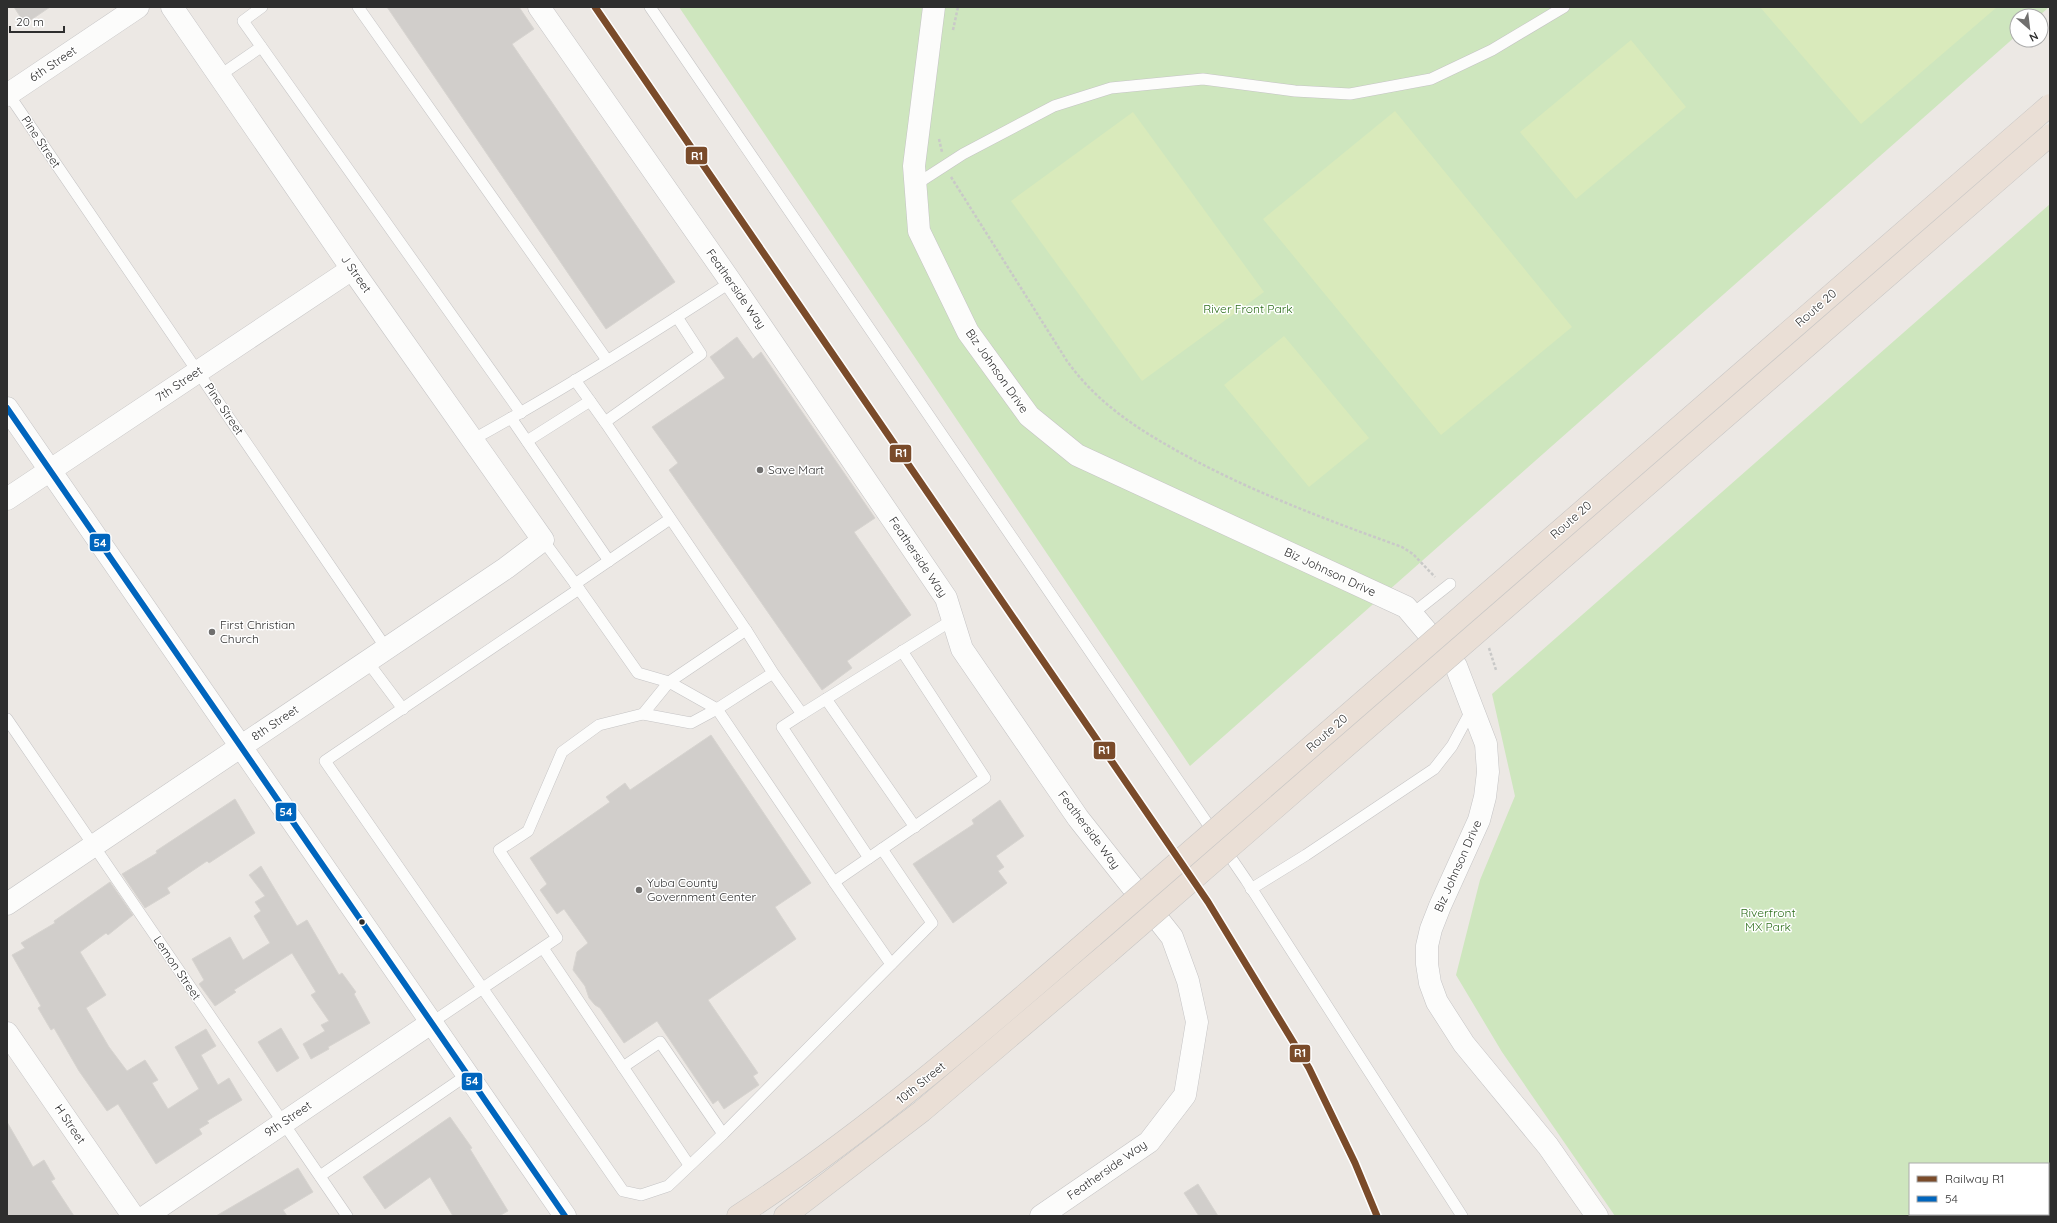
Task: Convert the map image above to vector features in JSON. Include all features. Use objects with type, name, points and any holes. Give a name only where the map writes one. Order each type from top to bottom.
[{"type":"highway","name":"Route 20","points":[[1093,936],[2050,105]]},
{"type":"highway","name":"Route 20","points":[[1108,953],[2050,135]]},
{"type":"highway","name":"10th Street","points":[[738,1216],[825,1157],[905,1096],[988,1027],[1093,936]]},
{"type":"highway","name":"10th Street","points":[[785,1216],[922,1111],[1108,953]]},
{"type":"street","name":"6th Street","points":[[8,94],[138,7]]},
{"type":"street","name":"J Street","points":[[172,7],[352,269],[543,540]]},
{"type":"street","name":"Featherside Way","points":[[539,7],[731,282],[946,598],[954,619],[962,649],[1078,818],[1172,937],[1188,981],[1197,1022],[1185,1095],[1149,1142],[1042,1216]]},
{"type":"street","name":"Biz Johnson Drive","points":[[934,7],[914,166],[919,231],[965,326],[1029,416],[1077,455],[1406,607],[1456,666],[1486,744],[1488,772],[1485,797],[1471,841],[1440,906],[1431,929],[1427,946],[1427,964],[1430,983],[1437,1002],[1464,1044],[1498,1088],[1548,1146],[1597,1216]]},
{"type":"street","name":"7th Street","points":[[7,499],[352,269]]},
{"type":"street","points":[[7,408],[565,1216]]},
{"type":"street","name":"8th Street","points":[[7,904],[506,568],[543,540]]},
{"type":"street","name":"9th Street","points":[[146,1216],[431,1024]]},
{"type":"street","name":"H Street","points":[[7,1032],[133,1216]]},
{"type":"lane","points":[[262,7],[243,21],[516,416],[527,441],[609,561]]},
{"type":"lane","points":[[358,7],[607,360]]},
{"type":"lane","points":[[650,7],[1251,889],[1462,1216]]},
{"type":"lane","points":[[915,185],[946,165],[1054,106],[1111,88],[1203,79],[1295,91],[1350,94],[1431,79],[1492,50],[1564,7]]},
{"type":"lane","points":[[219,76],[261,47]]},
{"type":"lane","name":"Pine Street","points":[[8,94],[386,648]]},
{"type":"lane","points":[[472,440],[516,416],[731,282]]},
{"type":"lane","points":[[604,422],[701,354],[677,317]]},
{"type":"lane","points":[[575,380],[802,714]]},
{"type":"lane","points":[[527,441],[590,401]]},
{"type":"lane","points":[[670,519],[609,561],[577,587],[403,709],[325,761],[623,1191],[641,1195],[668,1186],[722,1134],[932,923],[882,849]]},
{"type":"lane","points":[[543,540],[638,673],[669,682],[717,709],[891,964]]},
{"type":"lane","points":[[1412,614],[1447,586]]},
{"type":"lane","points":[[869,858],[782,727],[954,619]]},
{"type":"lane","points":[[642,714],[669,682],[746,630]]},
{"type":"lane","points":[[834,882],[985,778],[902,651]]},
{"type":"lane","points":[[367,661],[403,709]]},
{"type":"lane","points":[[431,1024],[557,938],[499,850],[528,831],[562,752],[599,725],[642,714],[691,723],[717,709],[773,673]]},
{"type":"lane","points":[[826,699],[915,827]]},
{"type":"lane","points":[[1251,889],[1306,855],[1434,769],[1452,746],[1473,707]]},
{"type":"lane","name":"Lemon Street","points":[[7,719],[347,1216]]},
{"type":"lane","points":[[543,948],[689,1165]]},
{"type":"lane","points":[[623,1067],[660,1042],[722,1134]]},
{"type":"lane","points":[[320,1176],[467,1075]]},
{"type":"path","points":[[952,35],[958,7]]},
{"type":"path","points":[[938,134],[946,165],[955,185],[1067,361],[1084,383],[1121,417],[1162,443],[1251,488],[1321,518],[1402,547],[1424,564],[1447,586]]},
{"type":"path","points":[[1488,646],[1496,670]]},
{"type":"green space","name":"River Front Park","points":[[679,7],[2049,7],[2009,8],[2009,42],[1190,766]]},
{"type":"green space","points":[[1760,7],[1997,7],[1861,124]]},
{"type":"green space","points":[[1631,40],[1686,107],[1576,199],[1520,132]]},
{"type":"green space","points":[[1395,111],[1572,327],[1441,435],[1263,219]]},
{"type":"green space","points":[[1133,112],[1264,292],[1142,381],[1011,201]]},
{"type":"green space","name":"Riverfront MX Park","points":[[2050,204],[2050,1216],[1615,1216],[1502,1052],[1456,975],[1480,880],[1515,796],[1492,694]]},
{"type":"green space","points":[[1284,336],[1369,438],[1309,487],[1224,385]]},
{"type":"building","points":[[14,7],[50,7],[25,24]]},
{"type":"building","points":[[387,7],[519,7],[534,29],[512,44],[675,282],[606,329]]},
{"type":"building","points":[[737,337],[753,359],[761,352],[875,518],[854,532],[911,615],[847,661],[852,668],[822,690],[669,470],[678,463],[652,427],[725,378],[710,357]]},
{"type":"building","points":[[711,735],[811,883],[775,907],[796,939],[708,1000],[758,1073],[753,1076],[759,1085],[724,1109],[718,1100],[713,1104],[657,1021],[624,1043],[600,1008],[589,998],[585,986],[573,970],[577,952],[588,943],[564,909],[557,914],[540,890],[547,884],[530,858],[610,802],[606,797],[625,783],[630,790]]},
{"type":"building","points":[[235,799],[255,833],[209,863],[207,861],[167,888],[170,893],[145,908],[122,874],[157,853],[156,851]]},
{"type":"building","points":[[1000,800],[1024,836],[996,856],[1004,867],[998,871],[1007,883],[953,923],[913,864],[974,824],[972,820]]},
{"type":"building","points":[[261,866],[297,926],[307,920],[339,975],[342,973],[356,992],[354,994],[370,1023],[328,1047],[329,1049],[311,1059],[303,1044],[325,1031],[321,1025],[329,1021],[311,995],[316,992],[292,953],[234,990],[236,992],[215,1006],[199,984],[204,980],[192,959],[230,937],[243,960],[270,943],[254,916],[261,911],[255,902],[265,896],[249,875]]},
{"type":"building","points":[[110,882],[133,915],[108,935],[106,933],[80,952],[106,995],[86,1008],[109,1047],[127,1071],[145,1060],[158,1080],[152,1083],[168,1109],[199,1089],[175,1047],[206,1029],[216,1046],[201,1055],[218,1085],[229,1078],[242,1100],[207,1121],[209,1123],[199,1129],[202,1134],[156,1164],[118,1104],[107,1111],[79,1071],[54,1028],[51,1030],[38,1008],[41,1006],[12,955],[25,948],[21,943],[55,923],[54,921]]},
{"type":"building","points":[[281,1028],[299,1058],[277,1072],[258,1042]]},
{"type":"building","points":[[450,1117],[472,1148],[470,1149],[508,1211],[499,1216],[453,1216],[430,1177],[385,1209],[363,1177]]},
{"type":"building","points":[[7,1122],[33,1167],[44,1160],[55,1179],[51,1181],[74,1216],[7,1216]]},
{"type":"building","points":[[298,1168],[313,1192],[283,1210],[287,1216],[216,1216]]},
{"type":"building","points":[[1198,1184],[1218,1216],[1199,1216],[1184,1193]]},
{"type":"rail line","name":"R1","points":[[595,7],[1208,902],[1309,1068],[1355,1163],[1377,1216]]},
{"type":"transit line","name":"54","points":[[7,408],[565,1216]]},
{"type":"place","name":"Save Mart","points":[[760,470]]},
{"type":"place","name":"First Christian Church","points":[[212,632]]},
{"type":"place","name":"Yuba County Government Center","points":[[639,890]]}]
